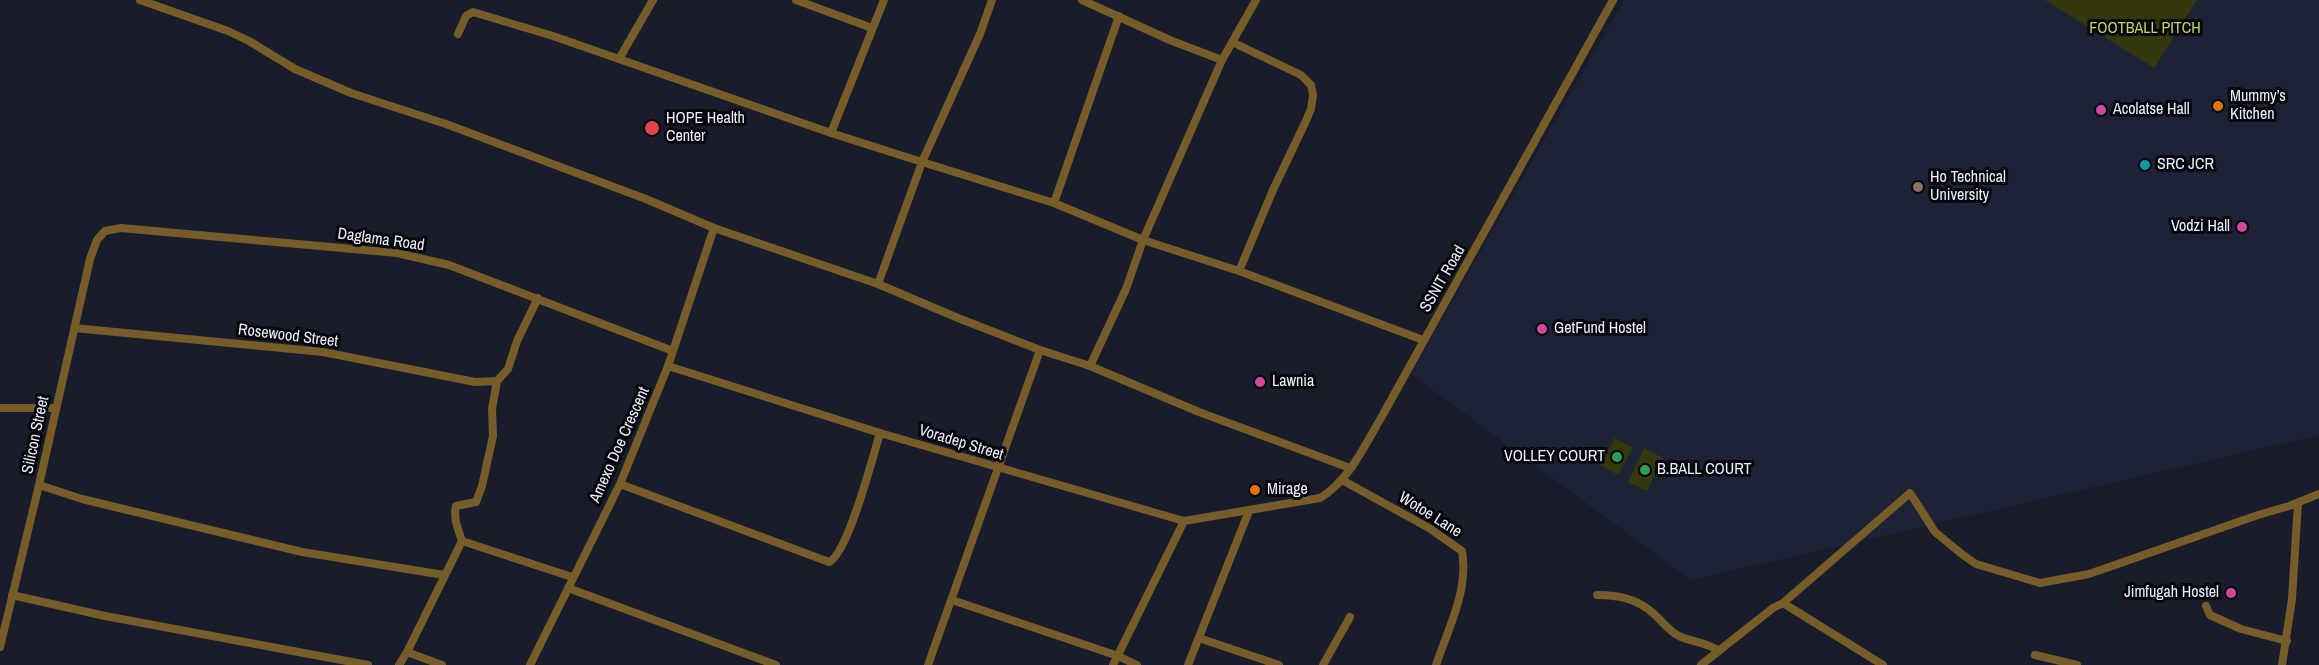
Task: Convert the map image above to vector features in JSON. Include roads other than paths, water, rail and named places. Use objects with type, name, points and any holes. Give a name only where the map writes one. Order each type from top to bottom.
[{"type":"street","points":[[140,0],[228,31],[295,69],[351,93],[457,128],[646,199],[714,228],[879,284],[1040,350],[1090,366],[1199,412],[1350,468]]},
{"type":"street","points":[[619,59],[653,0]]},
{"type":"street","points":[[796,0],[872,28]]},
{"type":"street","points":[[831,133],[884,0]]},
{"type":"street","points":[[879,284],[922,162],[993,0]]},
{"type":"street","points":[[1082,0],[1172,41],[1222,60]]},
{"type":"street","points":[[1090,366],[1126,289],[1143,240],[1222,60],[1256,0]]},
{"type":"street","name":"SSNIT Road","points":[[1248,511],[1320,498],[1332,491],[1342,480],[1381,418],[1613,0]]},
{"type":"street","points":[[458,34],[466,16],[473,12],[553,36],[831,133],[1054,203],[1143,240],[1239,271],[1423,340]]},
{"type":"street","points":[[1054,203],[1119,16]]},
{"type":"street","points":[[1232,42],[1301,75],[1311,85],[1313,95],[1311,109],[1273,190],[1239,271]]},
{"type":"street","name":"Daglama Road","points":[[105,231],[121,228],[397,253],[449,265],[673,351]]},
{"type":"street","name":"Amexo Doe Crescent","points":[[530,665],[620,484],[669,366],[714,228]]},
{"type":"street","name":"Silicon Street","points":[[0,647],[90,259],[97,240],[105,231]]},
{"type":"street","points":[[399,665],[462,541],[454,513],[456,506],[476,502],[482,486],[492,436],[492,409],[497,381],[507,369],[517,341],[538,298]]},
{"type":"street","name":"Rosewood Street","points":[[74,328],[323,352],[475,382],[497,381]]},
{"type":"street","points":[[928,665],[1040,350]]},
{"type":"street","name":"Voradep Street","points":[[669,366],[880,433],[1184,521],[1248,511]]},
{"type":"street","points":[[0,408],[56,408]]},
{"type":"street","points":[[620,484],[829,562],[836,557],[846,536],[880,433]]},
{"type":"street","name":"Wotoe Lane","points":[[1342,480],[1430,528],[1462,551],[1464,564],[1462,588],[1436,665]]},
{"type":"street","points":[[39,485],[82,499],[302,552],[444,574]]},
{"type":"street","points":[[1701,665],[1773,608],[1783,603],[1910,493],[1935,532],[1963,555],[1977,564],[2040,583],[2089,574],[2319,494]]},
{"type":"street","points":[[2282,665],[2287,641],[2297,546],[2298,503]]},
{"type":"street","points":[[1188,665],[1248,511]]},
{"type":"street","points":[[1113,665],[1184,521]]},
{"type":"street","points":[[462,541],[572,577]]},
{"type":"street","points":[[568,588],[764,663],[776,665]]},
{"type":"street","points":[[12,595],[105,616],[368,665]]},
{"type":"street","points":[[1597,595],[1623,596],[1654,613],[1676,635],[1702,642],[1719,651]]},
{"type":"street","points":[[952,600],[1118,656],[1137,665]]},
{"type":"street","points":[[1783,603],[1883,665]]},
{"type":"street","points":[[2206,606],[2210,615],[2241,629],[2287,641]]},
{"type":"street","points":[[1323,665],[1350,617]]},
{"type":"street","points":[[1200,638],[1279,665]]},
{"type":"street","points":[[407,652],[442,665]]},
{"type":"street","points":[[2035,655],[2077,665]]},
{"type":"place","name":"Mummy’s Kitchen","points":[[2218,106]]},
{"type":"place","name":"Acolatse Hall","points":[[2101,110]]},
{"type":"place","name":"HOPE Health Center","points":[[652,128]]},
{"type":"place","name":"SRC JCR","points":[[2145,165]]},
{"type":"place","name":"Ho Technical University","points":[[1918,187]]},
{"type":"place","name":"Vodzi Hall","points":[[2242,227]]},
{"type":"place","name":"GetFund Hostel","points":[[1542,329]]},
{"type":"place","name":"Lawnia","points":[[1260,382]]},
{"type":"place","name":"VOLLEY COURT","points":[[1617,457]]},
{"type":"place","name":"B.BALL COURT","points":[[1645,470]]},
{"type":"place","name":"Mirage","points":[[1255,490]]},
{"type":"place","name":"Jimfugah Hostel","points":[[2231,593]]},
{"type":"park label","name":"FOOTBALL PITCH","points":[[2145,29]]}]
